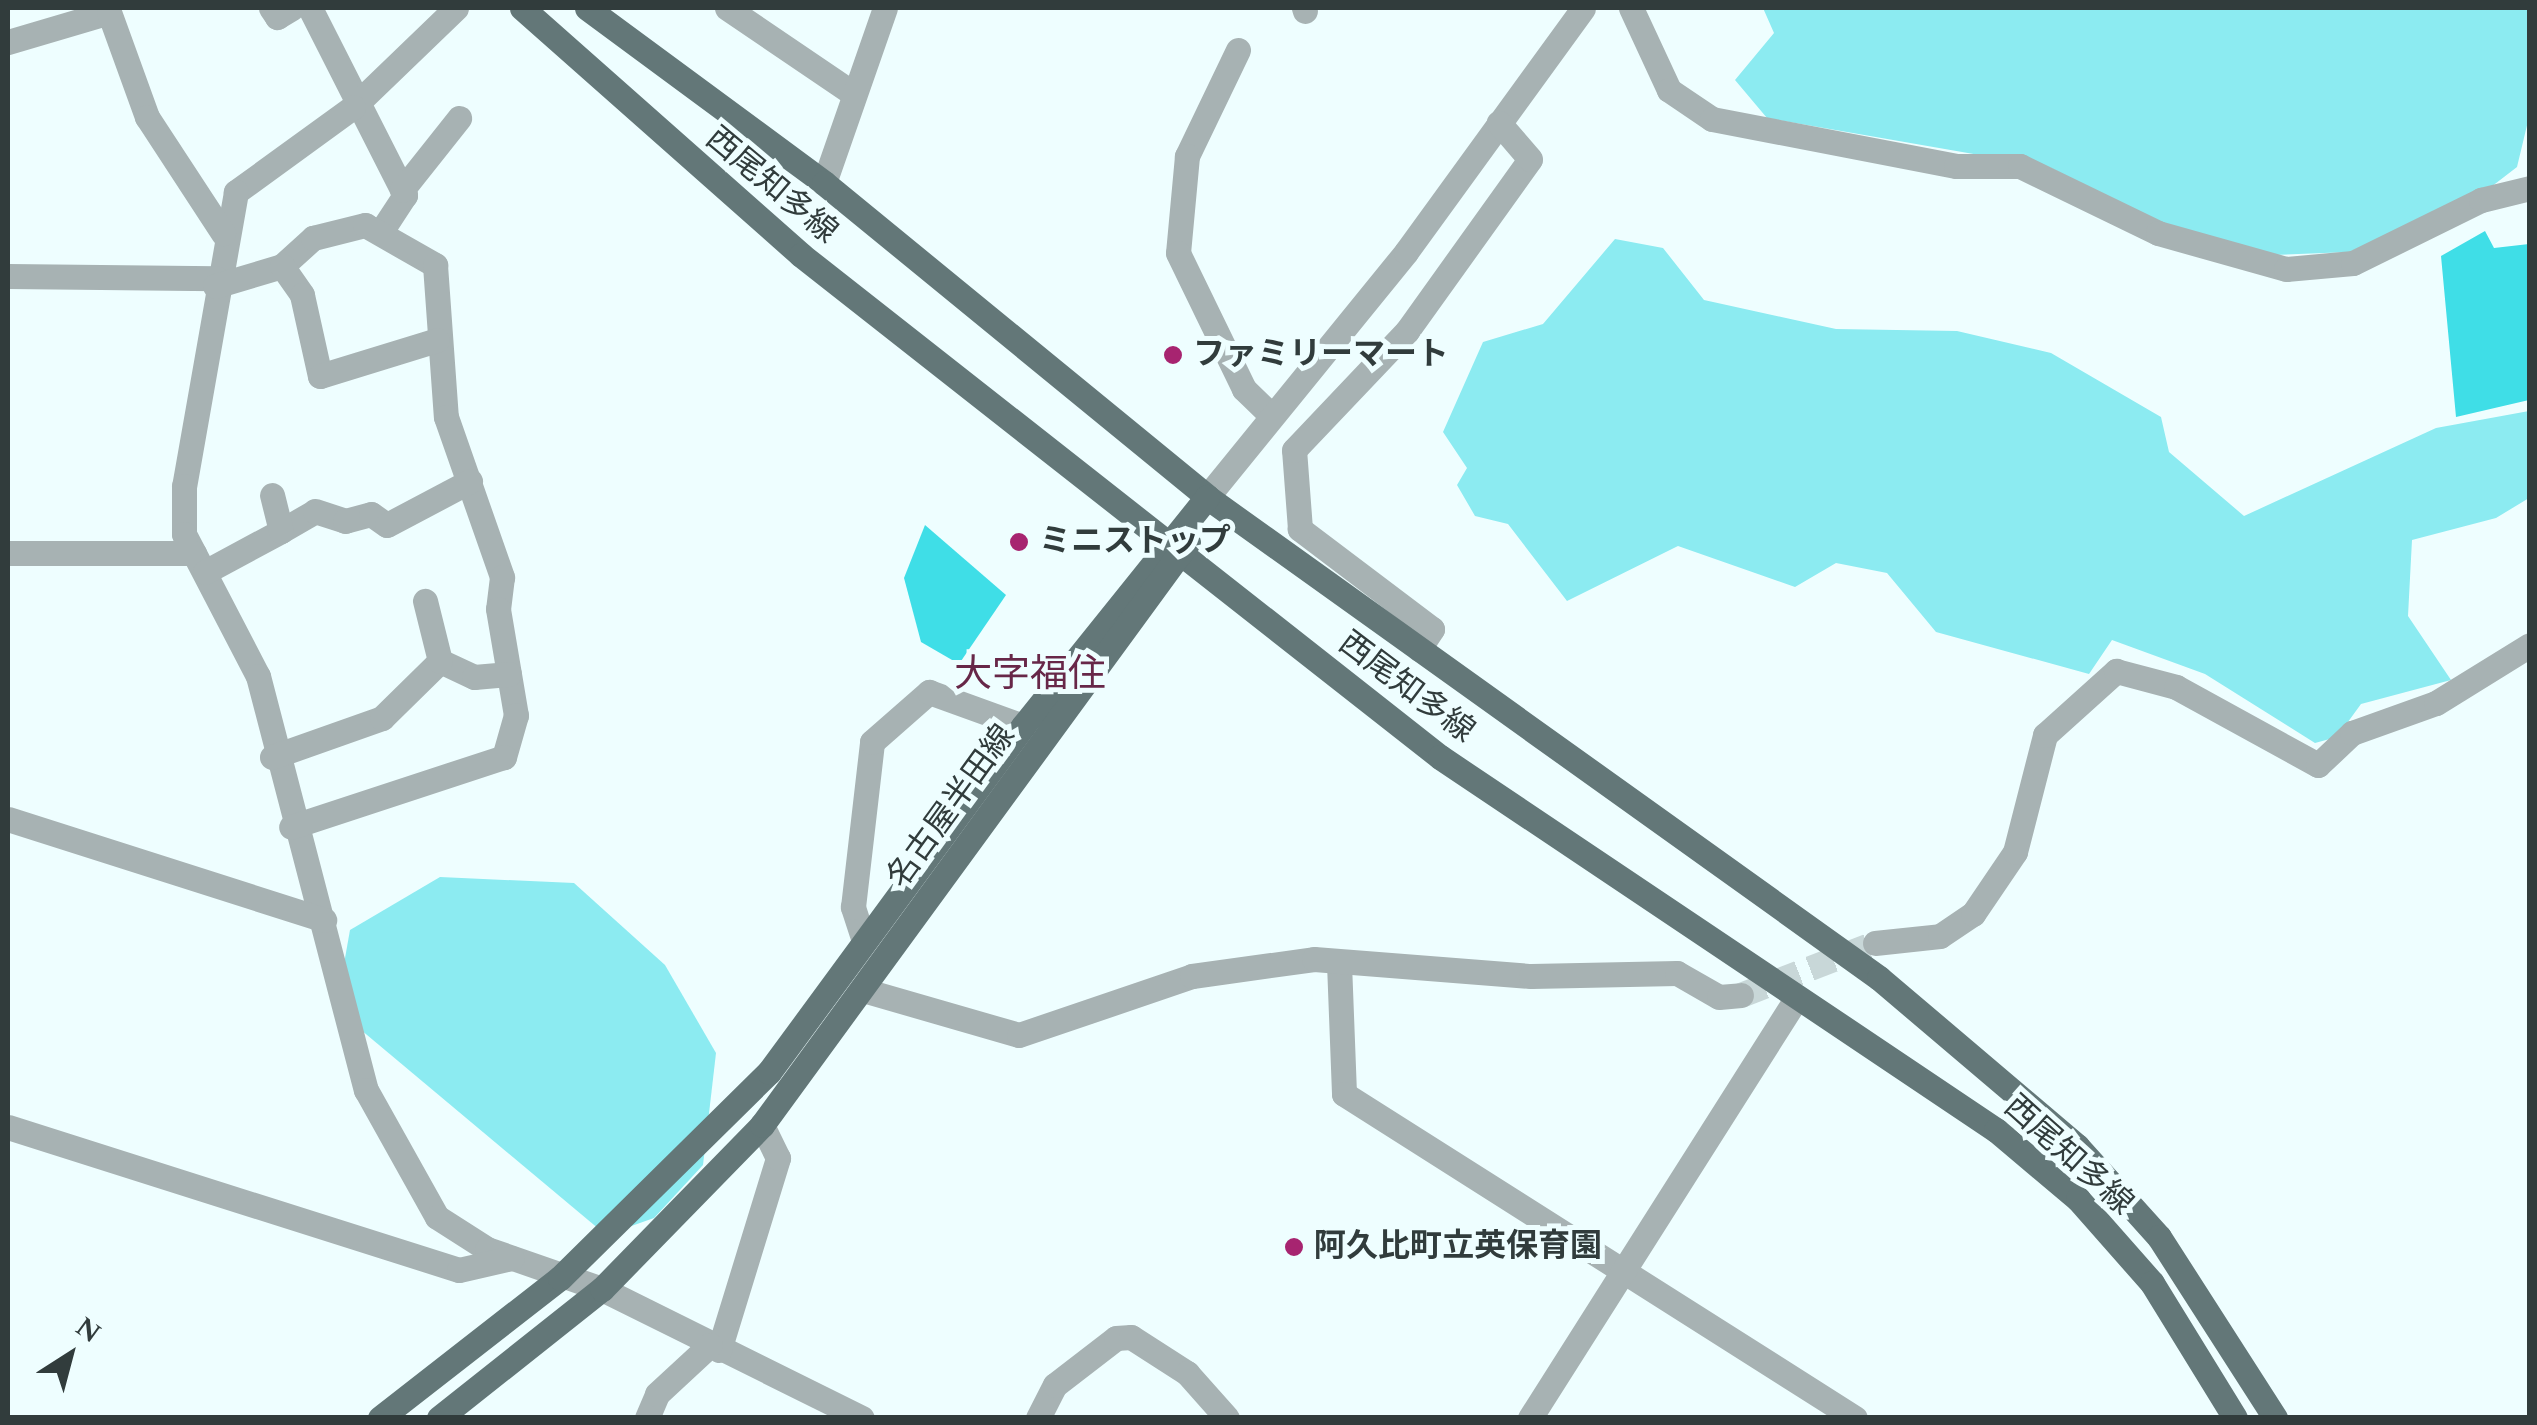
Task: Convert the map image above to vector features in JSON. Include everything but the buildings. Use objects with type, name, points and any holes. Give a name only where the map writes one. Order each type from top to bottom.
[{"type":"main road","name":"西尾知多線","points":[[522,8],[801,255],[1440,757],[1996,1130],[2078,1200],[2152,1283],[2235,1418]]},
{"type":"main road","name":"西尾知多線","points":[[587,8],[824,183],[1207,497],[1879,978],[2077,1146],[2159,1237],[2276,1418]]},
{"type":"main road","name":"名古屋半田線","points":[[438,1418],[602,1290],[762,1125],[863,990],[1174,551],[1207,497]]},
{"type":"main road","name":"名古屋半田線","points":[[380,1418],[560,1278],[769,1072],[1022,726],[1174,551]]},
{"type":"street","points":[[271,8],[278,16],[292,8]]},
{"type":"street","points":[[310,8],[353,106],[388,152],[402,190]]},
{"type":"street","points":[[456,8],[353,106],[236,192],[223,234],[184,486],[199,562],[249,652],[291,827],[324,920],[347,1036],[393,1144],[437,1216],[512,1258],[602,1290],[862,1418]]},
{"type":"street","points":[[727,8],[755,16],[854,94]]},
{"type":"street","points":[[824,183],[885,8]]},
{"type":"street","points":[[1207,497],[1500,123],[1583,8]]},
{"type":"street","points":[[1631,8],[1669,90],[1712,119],[1956,166],[2020,166],[2158,232],[2286,270],[2353,263],[2480,200],[2530,188]]},
{"type":"street","points":[[8,42],[109,12],[147,117],[223,234]]},
{"type":"street","points":[[1238,50],[1186,156],[1178,253],[1244,389],[1272,415]]},
{"type":"street","points":[[382,230],[402,190],[459,118]]},
{"type":"street","points":[[1420,648],[1432,629],[1300,528],[1294,450],[1407,331],[1530,160],[1500,123]]},
{"type":"street","points":[[8,276],[215,282],[282,266],[313,238],[349,227],[382,230],[435,265],[437,340],[446,417],[502,577],[516,715],[504,757],[291,827]]},
{"type":"street","points":[[282,266],[302,296],[315,372],[437,340]]},
{"type":"street","points":[[8,553],[199,562],[281,531],[315,510],[386,524],[470,480]]},
{"type":"street","points":[[272,496],[281,531]]},
{"type":"street","points":[[425,601],[440,661],[474,678],[509,674]]},
{"type":"street","points":[[1874,943],[1940,936],[1972,914],[2015,852],[2046,734],[2116,671],[2176,687],[2318,766],[2352,733],[2436,703],[2530,645]]},
{"type":"street","points":[[272,757],[382,718],[440,661]]},
{"type":"street","points":[[864,938],[853,907],[872,742],[928,692],[1022,726]]},
{"type":"street","points":[[8,819],[324,920]]},
{"type":"street","points":[[863,990],[1019,1035],[1192,976],[1339,963],[1677,974],[1719,996],[1741,995]]},
{"type":"street","points":[[1339,963],[1344,1094],[1855,1418]]},
{"type":"street","points":[[1530,1418],[1797,998]]},
{"type":"street","points":[[647,1418],[657,1394],[714,1348],[778,1158],[762,1125]]},
{"type":"street","points":[[8,1127],[460,1270],[512,1258]]},
{"type":"street","points":[[1038,1418],[1055,1384],[1116,1338],[1131,1337],[1188,1373],[1227,1418]]},
{"type":"shaded area","points":[[1763,8],[2529,8],[2529,117],[2517,167],[2478,197],[2349,252],[2272,255],[2164,226],[2049,167],[1767,118],[1735,80],[1774,33]]},
{"type":"shaded area","points":[[2485,231],[2494,248],[2529,244],[2529,400],[2456,417],[2441,256]]},
{"type":"shaded area","points":[[1615,239],[1663,248],[1704,300],[1836,329],[1957,331],[2051,353],[2161,417],[2169,452],[2244,516],[2436,428],[2529,411],[2529,498],[2496,518],[2412,540],[2408,616],[2451,680],[2361,704],[2337,737],[2315,743],[2205,674],[2112,640],[2089,674],[1936,632],[1887,573],[1836,563],[1795,587],[1678,546],[1567,601],[1508,524],[1475,516],[1457,485],[1467,468],[1443,432],[1483,342],[1543,324]]},
{"type":"shaded area","points":[[925,525],[1006,595],[959,664],[921,642],[904,578]]},
{"type":"shaded area","points":[[440,877],[574,883],[665,965],[716,1053],[703,1165],[654,1218],[606,1235],[336,1009],[350,930]]},
{"type":"tunnel","points":[[1741,995],[1875,943]]},
{"type":"place","name":"ファミリーマート","points":[[1173,355]]},
{"type":"place","name":"ミニストップ","points":[[1019,542]]},
{"type":"place","name":"阿久比町立英保育園","points":[[1294,1247]]},
{"type":"district","name":"大字福住","points":[[1030,676]]}]
